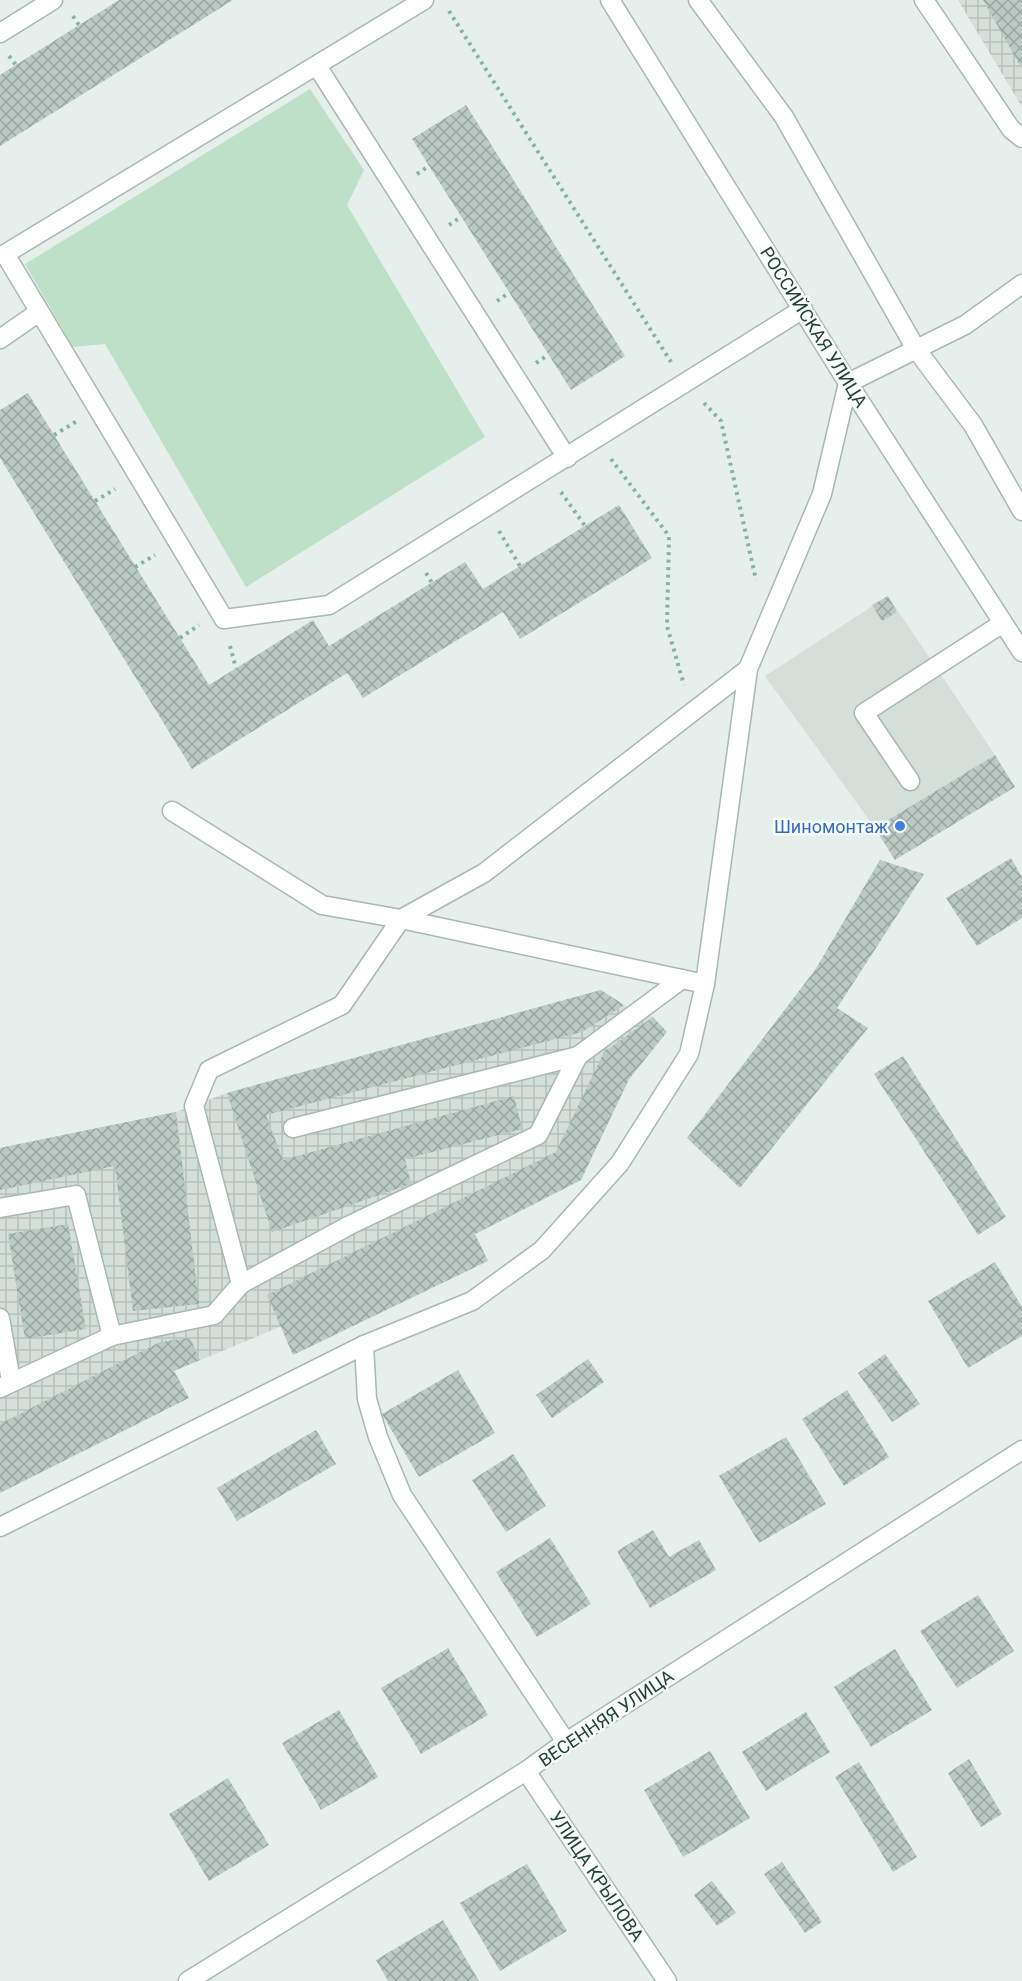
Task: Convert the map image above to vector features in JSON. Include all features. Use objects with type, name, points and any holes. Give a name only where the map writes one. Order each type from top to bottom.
[{"type":"street","points":[[0,33],[53,0]]},
{"type":"street","points":[[424,0],[5,254],[224,620],[329,605],[547,471],[803,309]]},
{"type":"street","name":"РОССИЙСКАЯ УЛИЦА","points":[[610,0],[848,383],[1022,652]]},
{"type":"street","points":[[699,0],[784,117],[916,350],[973,424],[1022,511]]},
{"type":"street","points":[[924,0],[1011,129],[1022,138]]},
{"type":"street","points":[[317,66],[567,458]]},
{"type":"street","points":[[0,1527],[364,1345],[472,1301],[542,1250],[620,1163],[689,1053],[705,984],[748,669],[822,494],[848,383],[965,325],[1022,284]]},
{"type":"street","points":[[0,339],[39,312]]},
{"type":"street","points":[[910,781],[864,713],[1003,623]]},
{"type":"street","points":[[241,1284],[194,1106],[209,1070],[342,1005],[401,919],[484,873],[748,669]]},
{"type":"street","points":[[172,812],[322,904],[705,984]]},
{"type":"street","points":[[293,1128],[578,1056],[682,979]]},
{"type":"street","points":[[0,1318],[6,1384],[112,1336],[214,1315],[241,1284],[350,1225],[538,1135],[578,1056]]},
{"type":"street","points":[[0,1208],[76,1195],[112,1336]]},
{"type":"street","points":[[364,1345],[367,1399],[378,1437],[402,1495],[566,1742]]},
{"type":"street","name":"ВЕСЕННЯЯ УЛИЦА","points":[[188,1981],[526,1771],[566,1742],[1022,1450]]},
{"type":"street","name":"УЛИЦА КРЫЛОВА","points":[[526,1771],[667,1981]]},
{"type":"path","points":[[448,10],[685,384],[721,420],[756,581]]},
{"type":"path","points":[[596,440],[669,536],[667,626],[692,712]]},
{"type":"path","points":[[547,471],[585,526]]},
{"type":"path","points":[[485,508],[520,566]]},
{"type":"shaded area","points":[[958,0],[1022,0],[1022,107]]},
{"type":"shaded area","points":[[888,596],[995,755],[875,828],[765,676]]},
{"type":"shaded area","points":[[601,990],[624,1005],[653,1017],[667,1032],[629,1079],[581,1180],[475,1234],[280,1327],[174,1371],[0,1460],[0,1148],[176,1112],[227,1093]]},
{"type":"green space","points":[[310,89],[364,170],[347,205],[485,437],[246,587],[105,344],[73,347],[25,264]]},
{"type":"building","points":[[119,0],[233,0],[0,146],[0,75]]},
{"type":"building","points":[[983,0],[1022,0],[1022,69]]},
{"type":"building","points":[[466,105],[625,356],[571,390],[412,139]]},
{"type":"building","points":[[28,393],[209,685],[313,620],[329,646],[465,562],[483,589],[619,505],[652,558],[520,639],[503,612],[363,698],[347,673],[192,769],[0,458],[0,410]]},
{"type":"building","points":[[888,596],[897,612],[882,621],[872,605]]},
{"type":"building","points":[[995,755],[1015,787],[895,860],[875,828]]},
{"type":"building","points":[[1011,858],[1022,877],[1022,918],[977,946],[946,898]]},
{"type":"building","points":[[880,860],[924,874],[837,1008],[868,1028],[740,1188],[687,1138],[815,970]]},
{"type":"building","points":[[601,990],[624,1005],[582,1032],[266,1115],[283,1160],[514,1096],[522,1129],[405,1159],[411,1184],[272,1232],[227,1093]]},
{"type":"building","points":[[653,1017],[667,1032],[629,1079],[581,1180],[475,1234],[488,1261],[293,1355],[267,1295],[556,1152],[604,1052]]},
{"type":"building","points":[[903,1056],[1006,1217],[978,1235],[874,1074]]},
{"type":"building","points":[[176,1112],[199,1304],[133,1311],[115,1166],[0,1190],[0,1148]]},
{"type":"building","points":[[68,1224],[86,1329],[25,1339],[8,1234]]},
{"type":"building","points":[[995,1262],[1022,1307],[1022,1336],[968,1368],[928,1301]]},
{"type":"building","points":[[190,1338],[200,1360],[174,1371],[189,1398],[0,1493],[0,1424],[160,1342]]},
{"type":"building","points":[[885,1354],[920,1404],[892,1422],[858,1373]]},
{"type":"building","points":[[588,1359],[604,1382],[552,1418],[536,1395]]},
{"type":"building","points":[[458,1370],[495,1433],[419,1477],[382,1414]]},
{"type":"building","points":[[847,1390],[889,1457],[844,1486],[802,1419]]},
{"type":"building","points":[[316,1430],[336,1464],[237,1521],[217,1488]]},
{"type":"building","points":[[786,1437],[826,1504],[759,1543],[719,1476]]},
{"type":"building","points":[[513,1454],[546,1506],[506,1532],[472,1480]]},
{"type":"building","points":[[653,1530],[669,1557],[699,1540],[716,1570],[650,1608],[617,1551]]},
{"type":"building","points":[[550,1538],[591,1604],[537,1637],[496,1572]]},
{"type":"building","points":[[978,1595],[1014,1651],[957,1688],[920,1631]]},
{"type":"building","points":[[448,1648],[488,1715],[421,1754],[381,1688]]},
{"type":"building","points":[[895,1649],[932,1710],[871,1747],[834,1687]]},
{"type":"building","points":[[339,1710],[378,1777],[321,1810],[282,1743]]},
{"type":"building","points":[[806,1712],[830,1752],[766,1791],[742,1752]]},
{"type":"building","points":[[710,1751],[750,1818],[683,1857],[644,1790]]},
{"type":"building","points":[[969,1759],[1002,1814],[981,1827],[948,1773]]},
{"type":"building","points":[[859,1762],[917,1857],[893,1872],[835,1777]]},
{"type":"building","points":[[228,1778],[269,1845],[209,1881],[169,1814]]},
{"type":"building","points":[[782,1862],[822,1922],[805,1933],[764,1874]]},
{"type":"building","points":[[527,1864],[567,1931],[500,1971],[460,1903]]},
{"type":"building","points":[[712,1881],[736,1913],[717,1926],[694,1895]]},
{"type":"building","points":[[443,1920],[479,1981],[388,1981],[376,1960]]},
{"type":"place","name":"Шиномонтаж","points":[[900,826]]}]
